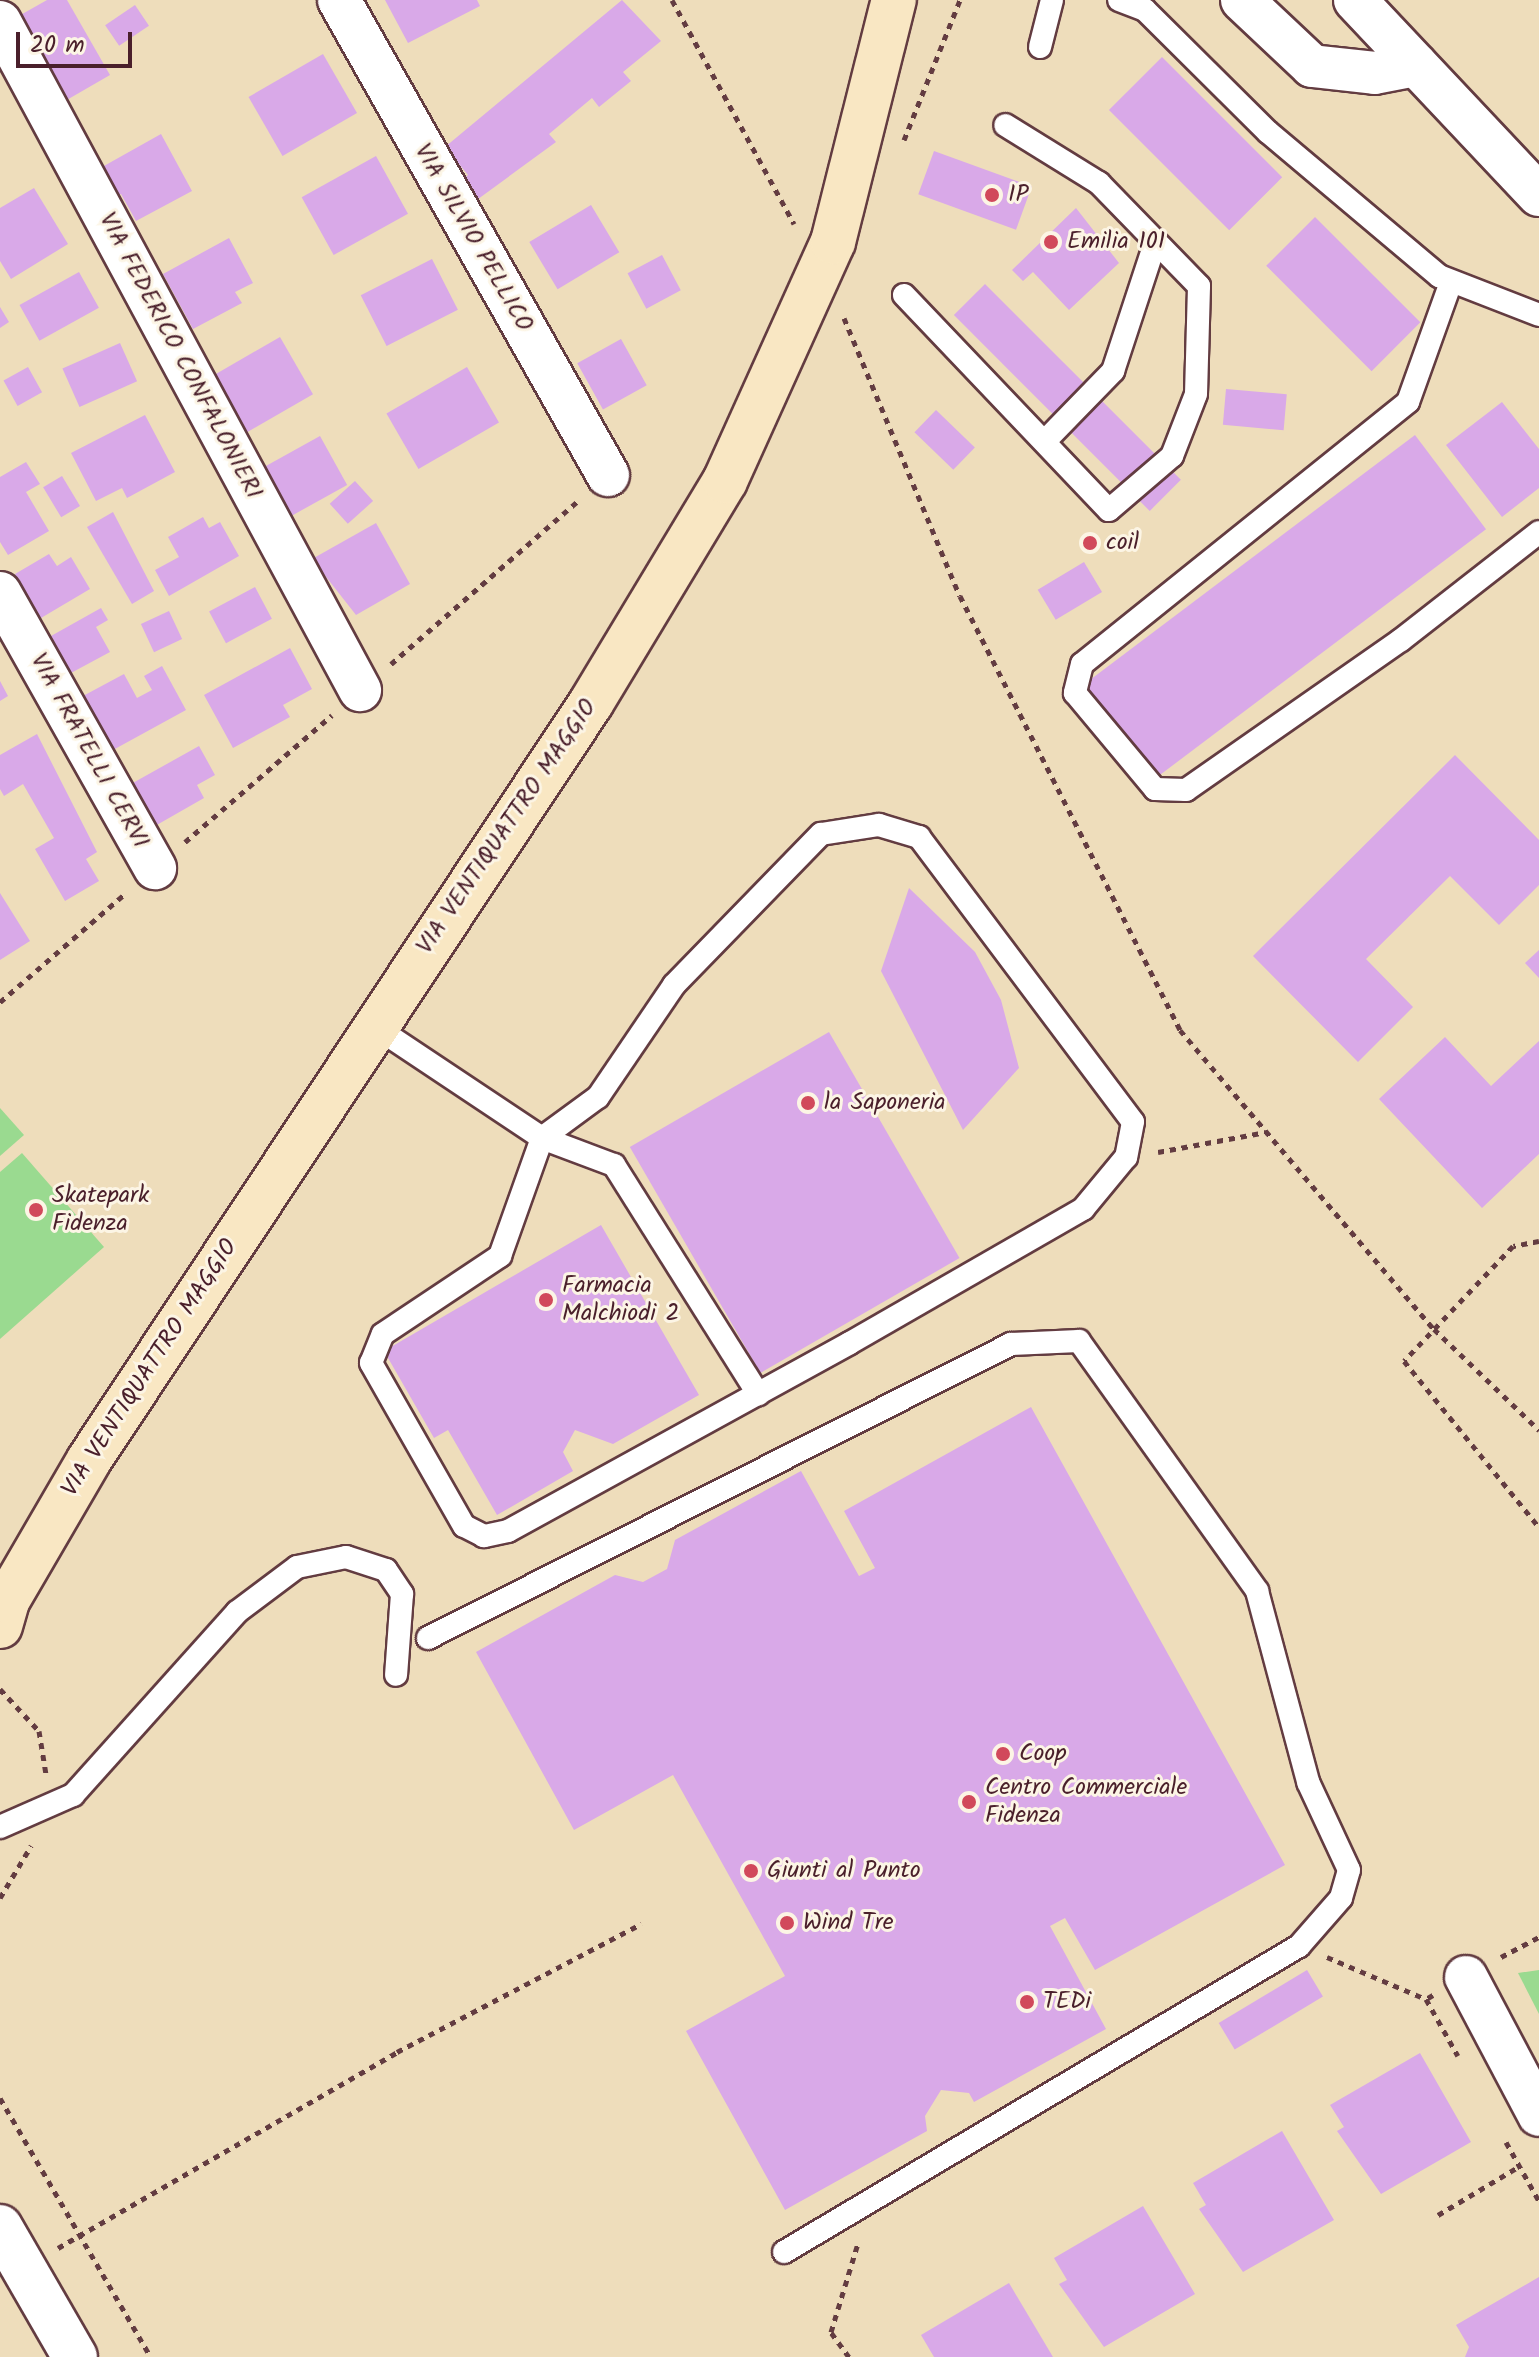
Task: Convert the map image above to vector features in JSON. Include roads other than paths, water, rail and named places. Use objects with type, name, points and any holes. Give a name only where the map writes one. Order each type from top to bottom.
[{"type":"main road","name":"VIA VENTIQUATTRO MAGGIO","points":[[2,1612],[89,1460],[591,703],[725,481],[831,292],[894,0]]},
{"type":"street","name":"VIA SILVIO PELLICO","points":[[339,0],[608,475]]},
{"type":"street","points":[[1242,0],[1312,66],[1375,73],[1416,65]]},
{"type":"street","points":[[1355,0],[1539,195]]},
{"type":"street","name":"VIA FEDERICO CONFALONIERI","points":[[0,22],[360,690]]},
{"type":"street","name":"VIA FRATELLI CERVI","points":[[0,593],[155,868]]},
{"type":"street","points":[[1466,1977],[1539,2115]]},
{"type":"street","points":[[0,2227],[75,2357]]},
{"type":"lane","points":[[1040,47],[1052,0]]},
{"type":"lane","points":[[1119,0],[1145,10],[1268,132],[1451,282],[1539,315]]},
{"type":"lane","points":[[904,295],[1109,510],[1172,456],[1196,394],[1199,286],[1099,183],[1005,125]]},
{"type":"lane","points":[[1045,441],[1113,371],[1155,243]]},
{"type":"lane","points":[[1451,282],[1408,402],[1082,664],[1075,693],[1155,789],[1186,790],[1401,640],[1539,532]]},
{"type":"lane","points":[[879,825],[919,837],[1133,1122],[1126,1157],[1083,1209],[758,1394],[508,1531],[484,1536],[464,1526],[371,1363],[383,1334],[406,1314],[500,1256],[542,1138],[598,1097],[674,985],[821,834],[879,825]]},
{"type":"lane","points":[[374,1026],[542,1138],[614,1165],[758,1394]]},
{"type":"lane","points":[[428,1638],[1011,1344],[1079,1341],[1257,1591],[1308,1782],[1349,1870],[1341,1898],[1299,1946],[784,2252]]},
{"type":"lane","points":[[0,1827],[73,1795],[237,1612],[297,1567],[346,1557],[386,1570],[402,1594],[396,1675]]},
{"type":"place","name":"IP","points":[[992,195]]},
{"type":"place","name":"Emilia 101","points":[[1051,242]]},
{"type":"place","name":"coil","points":[[1090,543]]},
{"type":"place","name":"la Saponeria","points":[[808,1103]]},
{"type":"place","name":"Skatepark Fidenza","points":[[36,1210]]},
{"type":"place","name":"Farmacia Malchiodi 2","points":[[546,1300]]},
{"type":"place","name":"Coop","points":[[1003,1754]]},
{"type":"place","name":"Centro Commerciale Fidenza","points":[[969,1802]]},
{"type":"place","name":"Giunti al Punto","points":[[751,1871]]},
{"type":"place","name":"Wind Tre","points":[[787,1923]]},
{"type":"place","name":"TEDi","points":[[1027,2002]]}]
